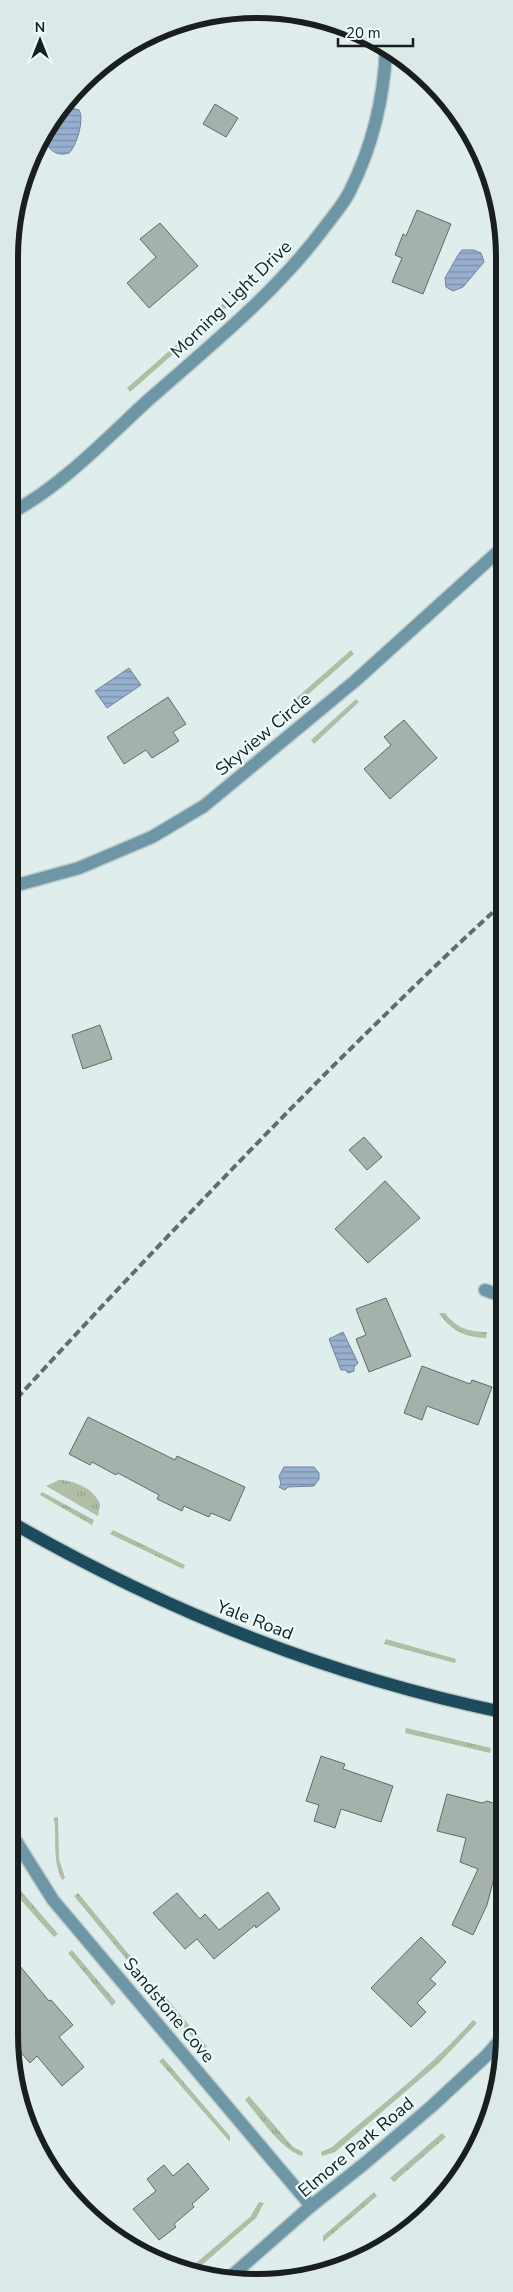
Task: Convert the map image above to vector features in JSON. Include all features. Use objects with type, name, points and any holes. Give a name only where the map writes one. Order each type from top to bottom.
[{"type":"main road","name":"Yale Road","points":[[18,1526],[118,1580],[185,1611],[256,1640],[315,1662],[364,1677],[496,1711]]},
{"type":"street","name":"Morning Light Drive","points":[[18,509],[66,474],[250,310],[304,254],[340,207],[358,172],[379,108],[385,56]]},
{"type":"street","name":"Skyview Circle","points":[[18,885],[95,862],[152,837],[204,806],[355,681],[496,553]]},
{"type":"street","points":[[484,1290],[496,1294]]},
{"type":"street","name":"Sandstone Cove","points":[[18,1844],[53,1900],[311,2206]]},
{"type":"street","name":"Elmore Park Road","points":[[236,2273],[311,2206],[432,2106],[495,2045]]},
{"type":"green space","points":[[226,301],[229,305],[130,392],[127,388]]},
{"type":"green space","points":[[351,650],[354,654],[296,705],[293,701]]},
{"type":"green space","points":[[356,699],[359,702],[314,744],[311,740]]},
{"type":"green space","points":[[439,1313],[445,1313],[458,1326],[463,1328],[487,1332],[486,1338],[459,1332],[448,1324]]},
{"type":"green space","points":[[59,1480],[83,1486],[93,1494],[100,1504],[98,1516],[46,1486]]},
{"type":"green space","points":[[42,1492],[94,1520],[92,1525],[40,1495]]},
{"type":"green space","points":[[113,1530],[185,1565],[183,1569],[110,1534]]},
{"type":"green space","points":[[386,1639],[456,1659],[455,1663],[384,1644]]},
{"type":"green space","points":[[406,1728],[491,1748],[490,1753],[405,1733]]},
{"type":"green space","points":[[58,1817],[59,1859],[65,1878],[62,1880],[57,1865],[55,1849],[54,1818]]},
{"type":"green space","points":[[18,1888],[58,1934],[54,1937],[18,1897]]},
{"type":"green space","points":[[78,1893],[150,1980],[146,1983],[74,1896]]},
{"type":"green space","points":[[72,1950],[116,2002],[112,2006],[68,1953]]},
{"type":"green space","points":[[163,1994],[207,2047],[203,2050],[159,1997]]},
{"type":"green space","points":[[473,2020],[477,2023],[439,2063],[335,2152],[322,2156],[321,2152],[332,2147],[405,2086]]},
{"type":"green space","points":[[163,2058],[230,2136],[230,2142],[159,2061]]},
{"type":"green space","points":[[249,2096],[293,2147],[303,2152],[302,2156],[294,2153],[278,2140],[245,2100]]},
{"type":"green space","points":[[442,2133],[446,2137],[394,2182],[390,2178]]},
{"type":"green space","points":[[374,2192],[377,2196],[323,2242],[323,2236]]},
{"type":"green space","points":[[259,2202],[264,2203],[256,2218],[199,2267],[193,2265],[250,2217]]},
{"type":"water","points":[[72,108],[79,110],[81,120],[77,139],[72,150],[69,153],[61,154],[54,152],[47,143],[68,110]]},
{"type":"water","points":[[462,250],[474,250],[481,253],[484,262],[463,287],[453,291],[446,287],[445,278]]},
{"type":"water","points":[[129,668],[141,685],[107,708],[95,691]]},
{"type":"water","points":[[343,1332],[358,1363],[354,1367],[354,1371],[348,1373],[346,1370],[341,1370],[329,1339]]},
{"type":"water","points":[[284,1467],[314,1467],[319,1473],[319,1479],[314,1486],[288,1487],[285,1490],[279,1487],[281,1484],[279,1476]]},
{"type":"building","points":[[215,104],[238,118],[226,137],[203,124]]},
{"type":"building","points":[[417,210],[451,224],[423,294],[392,282],[402,258],[395,255],[403,234],[406,236]]},
{"type":"building","points":[[160,223],[198,266],[149,308],[127,283],[156,257],[140,239]]},
{"type":"building","points":[[168,697],[186,724],[173,732],[179,741],[152,758],[146,750],[124,764],[107,737]]},
{"type":"building","points":[[404,720],[437,758],[390,799],[364,769],[391,745],[384,737]]},
{"type":"building","points":[[100,1025],[112,1059],[83,1069],[72,1035]]},
{"type":"building","points":[[364,1137],[382,1157],[367,1170],[349,1150]]},
{"type":"building","points":[[385,1181],[420,1218],[368,1263],[335,1229]]},
{"type":"building","points":[[386,1298],[411,1356],[369,1372],[356,1339],[366,1335],[356,1309]]},
{"type":"building","points":[[422,1366],[470,1384],[472,1380],[492,1387],[478,1425],[427,1406],[422,1420],[404,1413]]},
{"type":"building","points":[[88,1417],[175,1460],[177,1456],[245,1487],[230,1521],[211,1513],[209,1517],[184,1506],[182,1511],[157,1499],[159,1495],[118,1473],[116,1475],[92,1462],[90,1465],[69,1454]]},
{"type":"building","points":[[321,1756],[345,1764],[343,1769],[393,1786],[381,1822],[341,1809],[335,1828],[314,1821],[319,1805],[306,1801]]},
{"type":"building","points":[[447,1794],[482,1803],[487,1801],[496,1804],[496,1870],[487,1905],[473,1935],[452,1925],[478,1869],[460,1862],[466,1838],[437,1831]]},
{"type":"building","points":[[268,1892],[280,1909],[256,1928],[255,1925],[214,1959],[197,1939],[185,1949],[153,1913],[177,1893],[200,1919],[205,1914],[219,1930]]},
{"type":"building","points":[[421,1937],[446,1962],[430,1979],[436,1984],[417,2003],[426,2012],[411,2027],[371,1988]]},
{"type":"building","points":[[18,1964],[49,2001],[51,2000],[73,2025],[59,2037],[84,2067],[62,2086],[37,2056],[30,2063],[18,2049]]},
{"type":"building","points":[[188,2163],[209,2189],[192,2204],[194,2207],[174,2224],[176,2227],[159,2240],[133,2209],[156,2191],[147,2179],[164,2165],[173,2176]]},
{"type":"railway","points":[[18,1397],[168,1236],[289,1110],[415,985],[496,909]]}]
